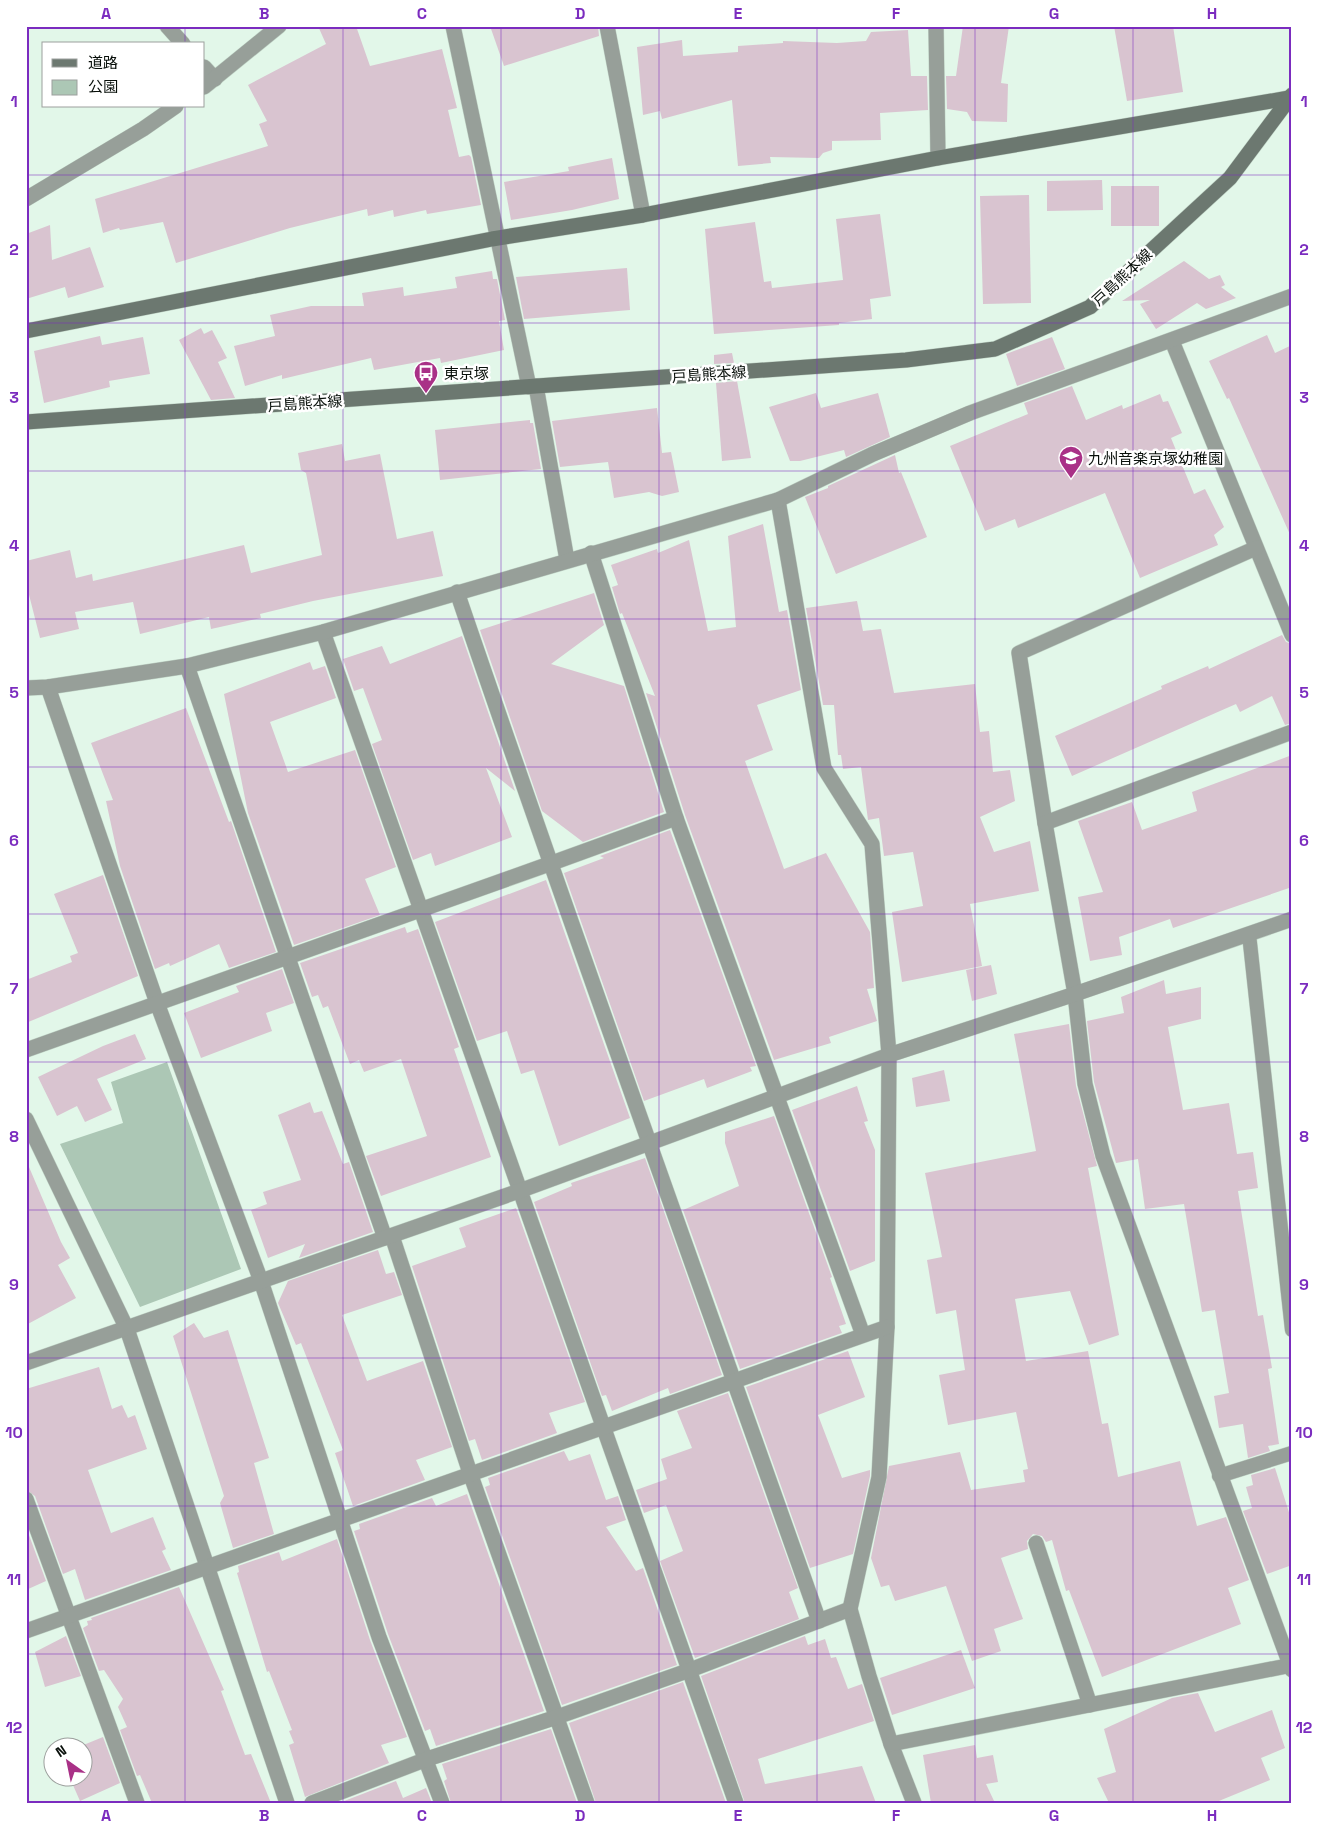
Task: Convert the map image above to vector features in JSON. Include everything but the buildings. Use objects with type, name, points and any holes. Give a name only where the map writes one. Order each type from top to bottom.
[{"type":"main road","points":[[26,331],[498,238],[643,215],[938,158],[1291,97]]},
{"type":"main road","name":"戸島熊本線","points":[[26,422],[906,360],[995,349],[1090,307],[1230,178],[1291,97]]},
{"type":"street","points":[[167,26],[181,42]]},
{"type":"street","points":[[205,70],[209,83],[279,26]]},
{"type":"street","points":[[453,26],[532,387],[567,560]]},
{"type":"street","points":[[607,26],[643,215]]},
{"type":"street","points":[[936,26],[938,158]]},
{"type":"street","points":[[26,199],[143,129],[173,108]]},
{"type":"street","points":[[26,688],[48,687],[187,666],[323,632],[778,500],[873,454],[970,413],[1292,296]]},
{"type":"street","points":[[1172,341],[1292,635]]},
{"type":"street","points":[[778,500],[824,768],[872,844],[889,1056],[887,1327],[879,1477],[850,1609],[868,1676],[891,1744],[914,1803]]},
{"type":"street","points":[[891,1744],[1291,1667],[1103,1156],[1085,1084],[1075,994],[1045,823],[1019,653],[1256,548]]},
{"type":"street","points":[[591,553],[676,818],[778,1096],[862,1335]]},
{"type":"street","points":[[458,592],[550,864],[651,1142],[819,1621]]},
{"type":"street","points":[[323,632],[420,911],[522,1190],[736,1803]]},
{"type":"street","points":[[187,666],[287,956],[587,1803]]},
{"type":"street","points":[[48,687],[157,1004],[262,1281],[379,1637],[427,1759],[442,1803]]},
{"type":"street","points":[[1045,823],[1292,732]]},
{"type":"street","points":[[26,1050],[287,956],[420,911],[676,818]]},
{"type":"street","points":[[26,1363],[522,1190],[889,1056],[1292,919]]},
{"type":"street","points":[[26,1119],[127,1329],[287,1803]]},
{"type":"street","points":[[26,1631],[887,1327]]},
{"type":"street","points":[[26,1499],[137,1803]]},
{"type":"street","points":[[1036,1543],[1090,1705]]},
{"type":"street","points":[[312,1803],[427,1759],[557,1717],[690,1670],[850,1609]]},
{"type":"lane","points":[[1249,934],[1292,1330]]},
{"type":"lane","points":[[1220,1476],[1292,1454]]},
{"type":"green space","points":[[167,1062],[241,1269],[140,1307],[60,1144],[123,1123],[111,1082]]},
{"type":"place","name":"東京塚","points":[[426,394]]},
{"type":"place","name":"九州音楽京塚幼稚園","points":[[1071,479]]}]
